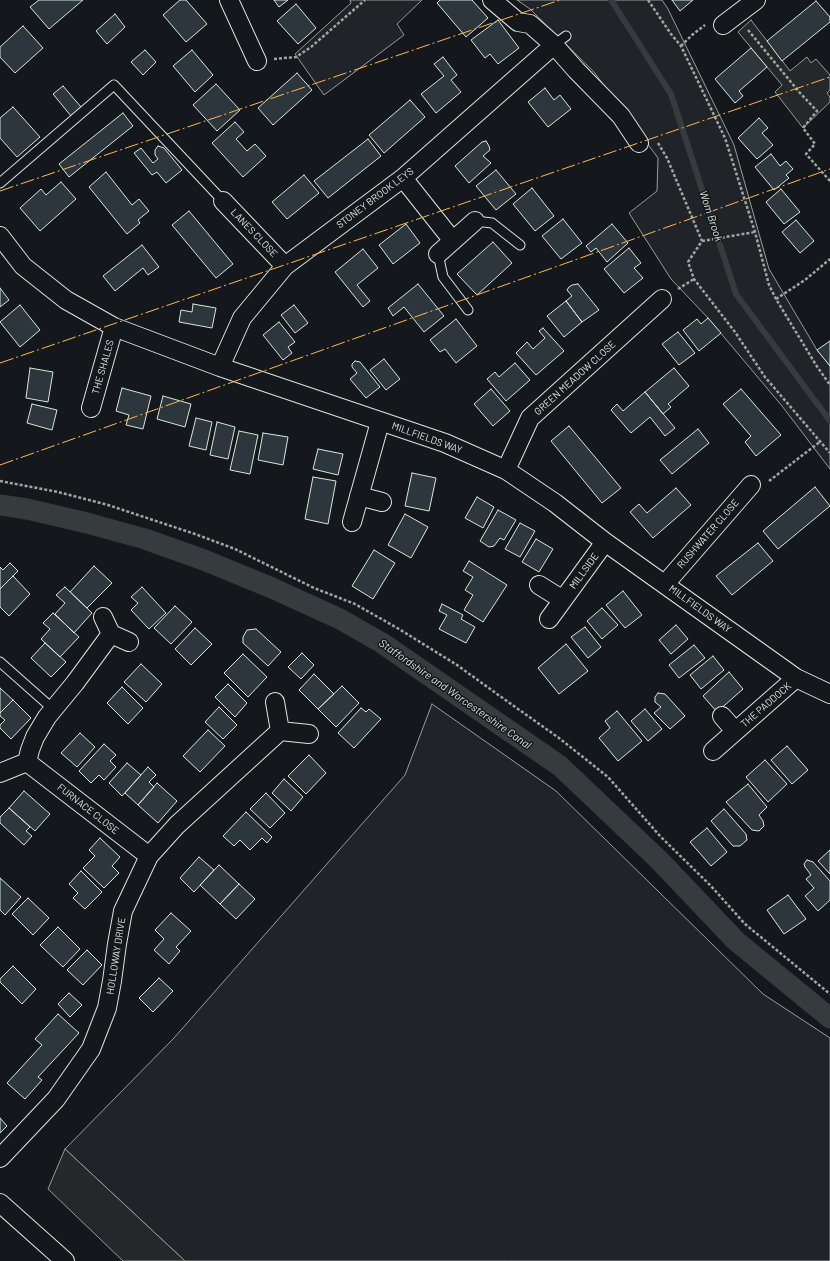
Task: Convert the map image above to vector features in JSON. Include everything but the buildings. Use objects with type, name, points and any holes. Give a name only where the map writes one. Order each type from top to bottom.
[{"type":"street","points":[[229,0],[257,61]]},
{"type":"street","points":[[492,0],[518,22],[530,24],[560,40],[576,70],[647,141]]},
{"type":"street","name":"STONEY BROOK LEYS","points":[[220,367],[242,318],[285,266],[403,178],[560,40]]},
{"type":"street","points":[[403,178],[454,241]]},
{"type":"street","name":"LANES CLOSE","points":[[223,201],[285,266]]},
{"type":"street","points":[[438,254],[475,221]]},
{"type":"street","name":"MILLFIELDS WAY","points":[[0,236],[23,266],[66,300],[114,327],[220,367],[445,443],[506,470],[555,503],[605,542],[796,678],[830,694]]},
{"type":"street","name":"GREEN MEADOW CLOSE","points":[[506,470],[530,418],[662,299]]},
{"type":"street","name":"THE SHALES","points":[[91,408],[114,327]]},
{"type":"street","points":[[352,522],[380,422]]},
{"type":"street","name":"RUSHWATER CLOSE","points":[[665,584],[751,485]]},
{"type":"street","points":[[359,496],[382,502]]},
{"type":"street","name":"MILLSIDE","points":[[549,619],[605,542]]},
{"type":"street","name":"MILLSIDE","points":[[539,585],[563,600]]},
{"type":"street","points":[[103,617],[111,634],[129,642]]},
{"type":"street","points":[[0,773],[27,762],[35,737],[47,717],[75,683],[111,634]]},
{"type":"street","name":"THE PADDOCK","points":[[713,751],[796,678]]},
{"type":"street","points":[[275,702],[280,731],[309,734]]},
{"type":"street","name":"THE PADDOCK","points":[[722,716],[735,731]]},
{"type":"street","name":"HOLLOWAY DRIVE","points":[[0,1158],[56,1099],[91,1048],[107,1008],[116,944],[123,910],[149,856],[177,825],[280,731]]},
{"type":"street","name":"FURNACE CLOSE","points":[[27,762],[149,856]]},
{"type":"street","points":[[0,1204],[65,1261]]},
{"type":"lane","points":[[0,183],[114,85],[223,201]]},
{"type":"lane","points":[[475,221],[492,223],[520,246]]},
{"type":"lane","points":[[438,254],[443,277],[468,310]]},
{"type":"lane","points":[[0,662],[53,709]]},
{"type":"path","points":[[257,61],[296,57],[311,47],[365,0]]},
{"type":"path","points":[[648,0],[681,46],[724,138],[755,232],[769,284],[776,299],[816,365],[830,385]]},
{"type":"path","points":[[681,46],[710,21],[740,10],[800,93],[817,111],[803,128],[815,144],[806,154],[830,181]]},
{"type":"path","points":[[647,141],[666,158],[702,241]]},
{"type":"path","points":[[755,232],[702,241],[688,262],[694,279],[735,332],[765,377],[830,453]]},
{"type":"path","points":[[776,299],[805,280],[830,259]]},
{"type":"path","points":[[751,485],[759,489],[821,442]]},
{"type":"path","points":[[0,481],[58,492],[108,505],[195,534],[235,549],[308,584],[355,604],[399,629],[457,665],[504,698],[559,738],[608,777],[660,836],[711,886],[746,924],[830,994]]},
{"type":"shaded area","points":[[350,0],[422,0],[397,24],[404,35],[324,95],[295,54],[351,3]]},
{"type":"shaded area","points":[[517,0],[662,0],[668,9],[734,145],[769,269],[817,350],[830,366],[830,469],[782,406],[708,318],[671,279],[629,213],[657,191],[658,158],[594,72],[530,9]]},
{"type":"shaded area","points":[[751,20],[790,71],[807,57],[811,63],[816,59],[830,75],[830,90],[827,93],[830,97],[830,102],[803,128],[775,92],[782,85],[738,32]]},
{"type":"shaded area","points":[[432,704],[556,791],[763,994],[830,1038],[830,1261],[185,1261],[65,1149],[174,1038],[405,775]]},
{"type":"shaded area","points":[[65,1149],[185,1261],[123,1261],[48,1189]]},
{"type":"waterway","name":"Wom Brook","points":[[611,0],[671,94],[736,294],[830,421]]},
{"type":"waterway","name":"Staffordshire and Worcestershire Canal","points":[[0,505],[27,509],[87,523],[145,539],[204,560],[272,588],[340,619],[382,643],[560,766],[659,860],[736,941],[830,1018]]},
{"type":"power","points":[[0,191],[560,0]]},
{"type":"power","points":[[0,363],[830,77]]},
{"type":"power","points":[[0,465],[830,169]]}]
